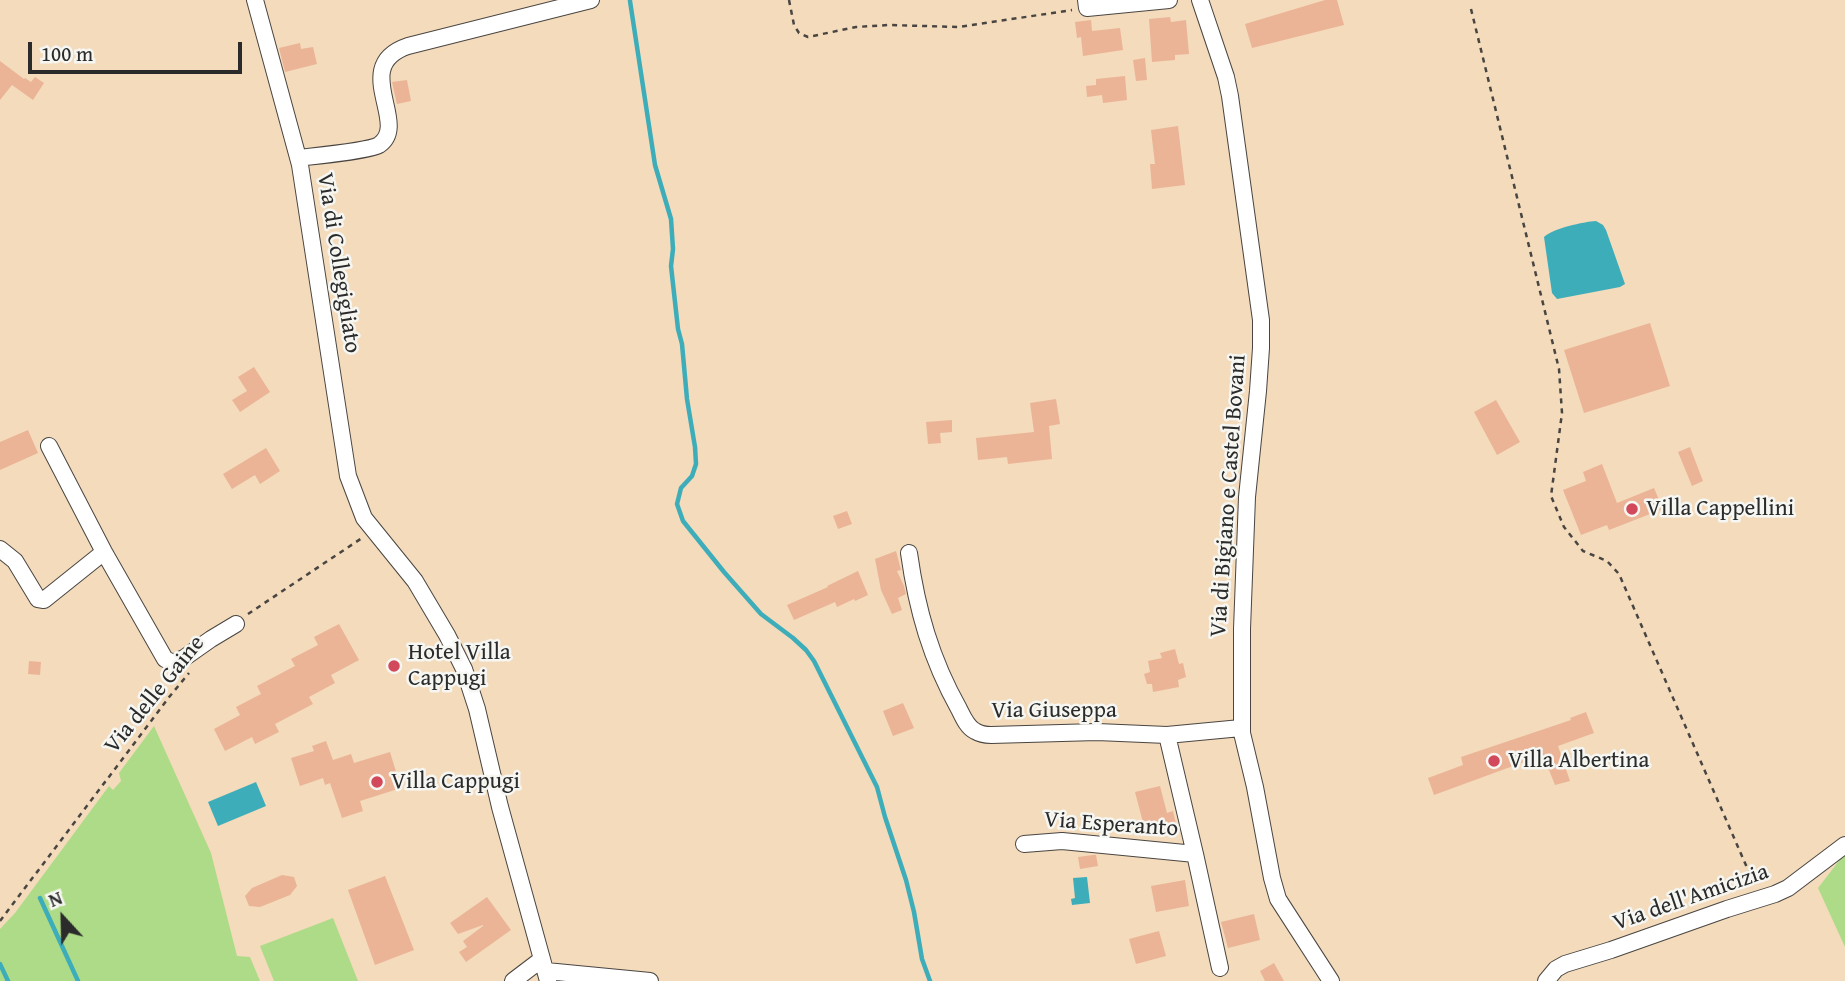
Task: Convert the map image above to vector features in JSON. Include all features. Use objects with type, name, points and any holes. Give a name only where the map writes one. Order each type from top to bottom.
[{"type":"street","name":"Via di Collegigliato","points":[[255,0],[298,158],[313,239],[348,476],[358,506],[373,531],[407,569],[420,589],[464,670],[477,709],[500,807],[545,971]]},
{"type":"street","points":[[298,158],[371,148],[383,142],[389,130],[382,72],[386,59],[396,51],[591,0]]},
{"type":"street","points":[[1087,4],[1169,0]]},
{"type":"street","name":"Via di Bigiano e Castel Bovani","points":[[1200,0],[1230,96],[1261,320],[1259,380],[1247,497],[1241,729],[1258,800],[1274,889],[1282,908],[1331,981]]},
{"type":"street","points":[[50,446],[104,552],[165,659],[173,663],[184,658],[236,624]]},
{"type":"street","points":[[0,549],[15,561],[38,600],[44,600],[104,552]]},
{"type":"street","name":"Via Giuseppa","points":[[909,553],[918,608],[932,651],[954,700],[974,731],[991,735],[1097,732],[1167,735],[1241,729]]},
{"type":"street","name":"Via Esperanto","points":[[1167,735],[1220,968]]},
{"type":"street","name":"Via Esperanto","points":[[1024,844],[1062,841],[1195,854]]},
{"type":"street","name":"Via dell'Amicizia","points":[[1546,981],[1556,969],[1565,964],[1788,888],[1845,845]]},
{"type":"street","points":[[513,981],[545,971],[650,981]]},
{"type":"path","points":[[789,0],[794,25],[799,33],[808,37],[856,27],[978,25],[1087,4]]},
{"type":"path","points":[[1471,9],[1559,369],[1562,413],[1551,496],[1564,527],[1583,551],[1607,562],[1619,574],[1760,899]]},
{"type":"path","points":[[236,624],[373,531]]},
{"type":"path","name":"Via delle Gaine","points":[[0,920],[190,671]]},
{"type":"green space","points":[[154,726],[211,853],[237,956],[250,957],[260,981],[0,981],[0,929],[15,913],[109,786],[113,790],[121,781],[119,773]]},
{"type":"green space","points":[[1845,853],[1845,947],[1818,888]]},
{"type":"green space","points":[[333,918],[358,981],[274,981],[260,946]]},
{"type":"water","points":[[1596,221],[1606,230],[1625,284],[1557,299],[1552,293],[1544,237],[1561,228]]},
{"type":"water","points":[[256,782],[266,806],[218,826],[208,802]]},
{"type":"water","points":[[1087,877],[1090,903],[1072,905],[1071,899],[1075,898],[1073,878]]},
{"type":"building","points":[[1325,0],[1337,0],[1344,25],[1252,48],[1245,24]]},
{"type":"building","points":[[1170,17],[1171,22],[1186,20],[1189,54],[1175,55],[1175,60],[1152,62],[1149,19]]},
{"type":"building","points":[[1091,20],[1092,31],[1120,28],[1123,50],[1083,56],[1081,37],[1077,38],[1075,22]]},
{"type":"building","points":[[300,43],[301,49],[313,47],[317,64],[285,72],[279,48]]},
{"type":"building","points":[[1145,58],[1147,80],[1136,81],[1133,60]]},
{"type":"building","points":[[0,61],[24,79],[31,82],[35,77],[44,83],[33,100],[12,85],[0,100]]},
{"type":"building","points":[[1125,76],[1127,100],[1103,103],[1102,95],[1087,97],[1086,86],[1096,85],[1096,79]]},
{"type":"building","points":[[407,80],[411,101],[397,104],[392,82]]},
{"type":"building","points":[[1178,126],[1185,185],[1152,189],[1150,164],[1155,164],[1151,130]]},
{"type":"building","points":[[1650,323],[1670,386],[1584,413],[1564,350]]},
{"type":"building","points":[[254,367],[270,392],[240,412],[232,400],[247,391],[238,377]]},
{"type":"building","points":[[1056,399],[1060,424],[1049,426],[1052,459],[1008,464],[1007,457],[978,460],[976,438],[1034,432],[1030,403]]},
{"type":"building","points":[[1496,400],[1520,442],[1497,455],[1474,412]]},
{"type":"building","points":[[952,420],[952,432],[940,433],[941,443],[928,444],[926,422]]},
{"type":"building","points":[[28,430],[38,453],[0,470],[0,442]]},
{"type":"building","points":[[1690,447],[1703,481],[1692,486],[1678,452]]},
{"type":"building","points":[[266,448],[280,471],[260,484],[255,475],[232,489],[223,474]]},
{"type":"building","points":[[1602,464],[1617,503],[1654,488],[1663,509],[1609,530],[1607,525],[1581,535],[1563,490],[1586,481],[1583,472]]},
{"type":"building","points":[[847,511],[852,524],[838,529],[833,516]]},
{"type":"building","points":[[896,551],[901,570],[897,571],[906,594],[898,598],[902,610],[892,614],[881,590],[875,559]]},
{"type":"building","points":[[858,571],[868,595],[837,607],[835,602],[794,620],[787,605]]},
{"type":"building","points":[[339,624],[359,660],[331,675],[335,683],[309,697],[313,704],[275,724],[279,732],[255,744],[252,737],[225,751],[214,729],[240,715],[236,707],[261,694],[257,686],[295,666],[291,659],[318,645],[314,637]]},
{"type":"building","points":[[1175,649],[1179,664],[1183,663],[1186,677],[1178,680],[1179,687],[1153,692],[1152,684],[1147,684],[1144,674],[1150,672],[1148,661],[1162,658],[1160,653]]},
{"type":"building","points":[[29,661],[41,662],[40,675],[28,674]]},
{"type":"building","points":[[903,703],[914,728],[893,736],[883,711]]},
{"type":"building","name":"Villa Albertina","points":[[1586,712],[1594,733],[1558,746],[1570,781],[1555,785],[1543,755],[1434,795],[1428,778],[1463,765],[1461,757],[1571,720],[1570,718]]},
{"type":"building","points":[[326,741],[333,760],[351,754],[354,763],[390,752],[401,788],[360,801],[363,811],[342,818],[330,783],[325,785],[323,778],[300,786],[291,758],[314,751],[312,746]]},
{"type":"building","points":[[1160,786],[1167,813],[1173,811],[1176,824],[1170,825],[1171,830],[1153,834],[1152,828],[1145,830],[1135,792]]},
{"type":"building","points":[[1096,855],[1098,866],[1080,869],[1078,857]]},
{"type":"building","points":[[282,875],[294,877],[297,886],[290,895],[260,907],[249,906],[245,896],[252,888]]},
{"type":"building","points":[[385,876],[414,950],[375,965],[348,890]]},
{"type":"building","points":[[1185,880],[1189,906],[1156,912],[1151,886]]},
{"type":"building","points":[[487,897],[511,930],[466,962],[459,952],[467,947],[463,941],[483,925],[458,934],[450,923]]},
{"type":"building","points":[[1254,914],[1260,940],[1228,948],[1221,922]]},
{"type":"building","points":[[1159,931],[1166,956],[1136,964],[1129,939]]},
{"type":"building","points":[[1274,963],[1284,981],[1265,981],[1260,971]]},
{"type":"waterway","points":[[630,1],[655,165],[671,219],[671,266],[695,447],[696,464],[692,476],[681,488],[677,504],[683,521],[724,572],[761,614],[793,638],[814,661],[877,787],[906,880],[922,959],[930,981]]},
{"type":"waterway","points":[[40,898],[78,981]]},
{"type":"waterway","points":[[0,964],[8,981]]},
{"type":"place","name":"Villa Cappellini","points":[[1632,509]]},
{"type":"place","name":"Hotel Villa Cappugi","points":[[394,666]]},
{"type":"place","name":"Villa Albertina","points":[[1494,761]]},
{"type":"place","name":"Villa Cappugi","points":[[377,782]]}]
